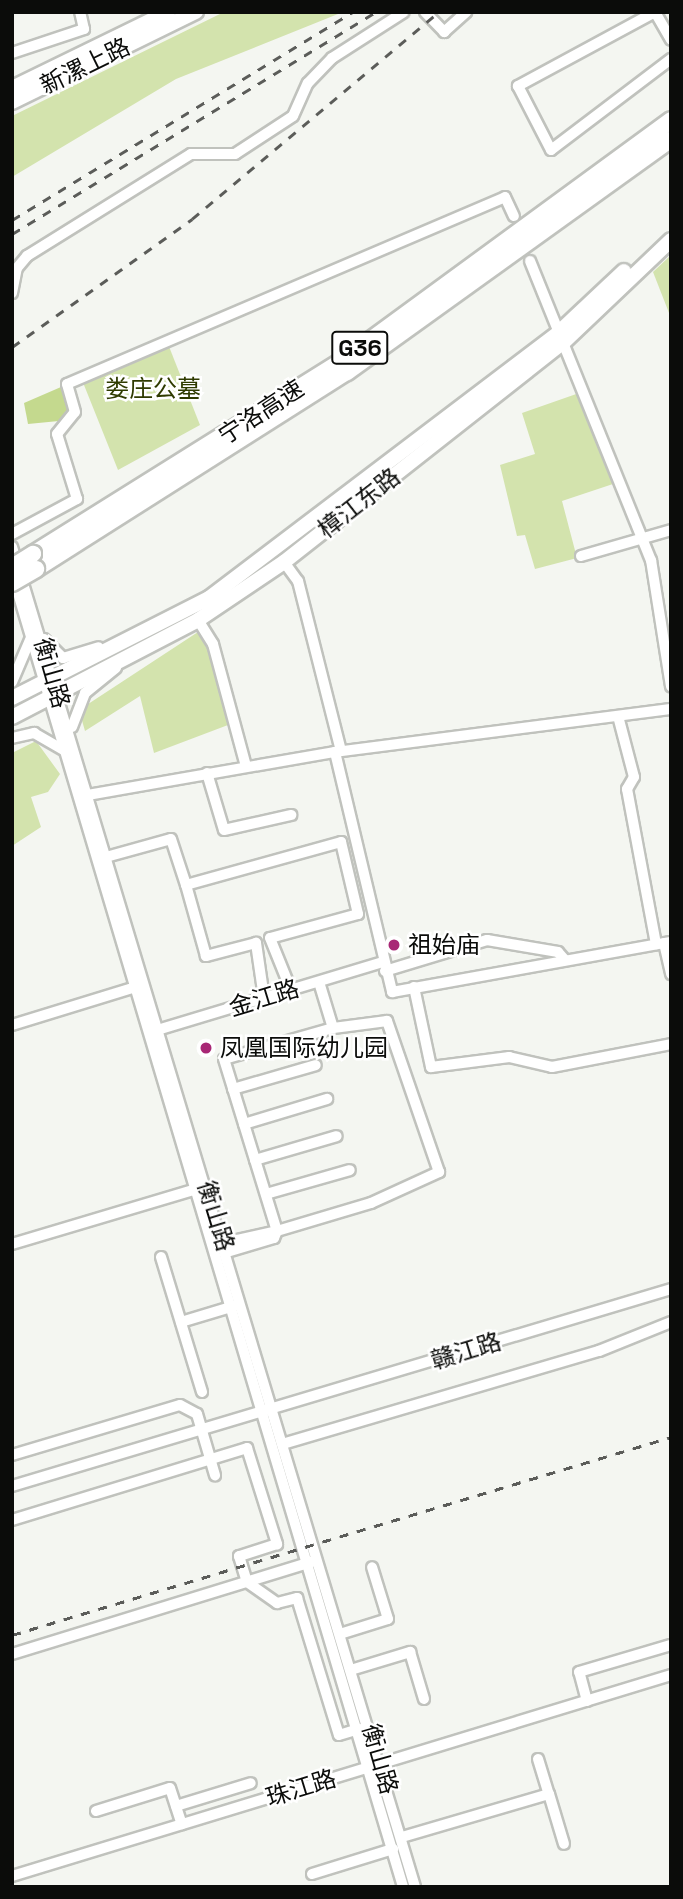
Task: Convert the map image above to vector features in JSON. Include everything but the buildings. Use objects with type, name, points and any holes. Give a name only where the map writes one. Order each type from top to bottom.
[{"type":"highway","name":"宁洛高速","points":[[12,583],[34,562],[342,360],[671,120]]},
{"type":"highway","name":"宁洛高速","points":[[12,566],[34,562],[347,372],[671,139]]},
{"type":"main road","name":"新漯上路","points":[[12,88],[168,12]]},
{"type":"main road","name":"新漯上路","points":[[12,102],[196,12]]},
{"type":"main road","name":"樟江东路","points":[[12,698],[147,632],[277,549],[561,337],[671,227]]},
{"type":"main road","name":"樟江东路","points":[[12,717],[198,620],[284,562],[561,337],[671,240]]},
{"type":"street","points":[[12,53],[85,29],[80,12]]},
{"type":"street","points":[[12,293],[17,268],[27,256],[191,154],[235,154],[293,116],[308,83],[332,58],[404,12]]},
{"type":"street","points":[[425,12],[444,32],[466,12]]},
{"type":"street","points":[[671,40],[655,12],[519,86],[551,150],[671,59]]},
{"type":"street","points":[[12,534],[77,499],[57,434],[75,412],[67,384],[505,197],[514,216]]},
{"type":"street","points":[[530,261],[644,538],[671,686]]},
{"type":"street","points":[[581,556],[671,530]]},
{"type":"street","name":"衡山路","points":[[12,547],[82,796],[132,988],[359,1729],[376,1765],[415,1887]]},
{"type":"street","points":[[284,562],[298,581],[392,992],[664,943]]},
{"type":"street","name":"衡山路","points":[[12,573],[36,635]]},
{"type":"street","points":[[198,620],[213,644],[246,766]]},
{"type":"street","points":[[12,681],[36,635],[53,651],[72,658],[147,632]]},
{"type":"street","points":[[12,738],[34,733],[69,749],[75,708],[128,658]]},
{"type":"street","points":[[82,796],[338,752],[671,709]]},
{"type":"street","points":[[618,716],[634,777],[627,789],[671,974]]},
{"type":"street","points":[[207,773],[224,830],[290,815]]},
{"type":"street","name":"衡山路","points":[[82,796],[106,857],[354,1669],[403,1887]]},
{"type":"street","points":[[106,857],[171,839],[206,956],[358,914],[341,842],[186,885]]},
{"type":"street","points":[[270,939],[291,990]]},
{"type":"street","name":"金江路","points":[[146,1034],[319,982],[486,940],[558,952],[565,960]]},
{"type":"street","points":[[256,943],[264,998]]},
{"type":"street","points":[[319,982],[333,1028]]},
{"type":"street","points":[[414,987],[431,1067],[509,1057],[552,1067],[671,1044]]},
{"type":"street","points":[[12,1025],[132,988]]},
{"type":"street","points":[[226,1248],[370,1203],[439,1172],[387,1021],[333,1028],[224,1059],[277,1231]]},
{"type":"street","points":[[233,1089],[316,1065]]},
{"type":"street","points":[[244,1124],[327,1099]]},
{"type":"street","points":[[255,1160],[337,1136]]},
{"type":"street","points":[[265,1194],[350,1170]]},
{"type":"street","points":[[12,1244],[207,1186]]},
{"type":"street","points":[[161,1258],[202,1392]]},
{"type":"street","name":"赣江路","points":[[12,1486],[671,1289]]},
{"type":"street","points":[[181,1322],[243,1303]]},
{"type":"street","points":[[286,1443],[599,1351],[671,1322]]},
{"type":"street","points":[[12,1455],[180,1405],[191,1406],[215,1475]]},
{"type":"street","points":[[12,1520],[247,1448],[277,1544],[239,1556],[247,1582],[276,1603],[297,1598],[339,1735],[359,1729]]},
{"type":"street","points":[[12,1654],[321,1559]]},
{"type":"street","points":[[343,1633],[388,1619],[372,1567]]},
{"type":"street","points":[[587,1701],[579,1672],[671,1645]]},
{"type":"street","points":[[354,1669],[410,1652],[424,1699]]},
{"type":"street","name":"珠江路","points":[[12,1876],[671,1675]]},
{"type":"street","points":[[538,1759],[564,1844]]},
{"type":"street","points":[[176,1806],[251,1783]]},
{"type":"street","points":[[96,1811],[170,1788],[182,1824]]},
{"type":"street","points":[[401,1837],[549,1794]]},
{"type":"street","points":[[312,1874],[393,1849]]},
{"type":"green space","points":[[224,12],[343,12],[176,79],[12,177],[12,116]]},
{"type":"green space","points":[[671,255],[671,318],[653,272]]},
{"type":"green space","name":"娄庄公墓","points":[[168,344],[200,425],[118,470],[82,380]]},
{"type":"green space","points":[[582,392],[619,482],[562,501],[577,558],[535,569],[525,535],[517,536],[500,465],[535,454],[522,413]]},
{"type":"green space","points":[[198,632],[209,645],[228,725],[154,753],[140,696],[85,731],[79,710]]},
{"type":"green space","points":[[36,741],[60,774],[48,792],[31,797],[41,827],[12,846],[12,753]]},
{"type":"shaded area","points":[[61,387],[71,405],[69,420],[28,424],[24,403]]},
{"type":"railway","points":[[12,220],[353,12]]},
{"type":"railway","points":[[12,234],[375,12]]},
{"type":"railway","points":[[12,347],[192,219],[439,12]]},
{"type":"railway","points":[[12,1635],[671,1437]]},
{"type":"place","name":"祖始庙","points":[[394,945]]},
{"type":"place","name":"凤凰国际幼儿园","points":[[206,1048]]}]
